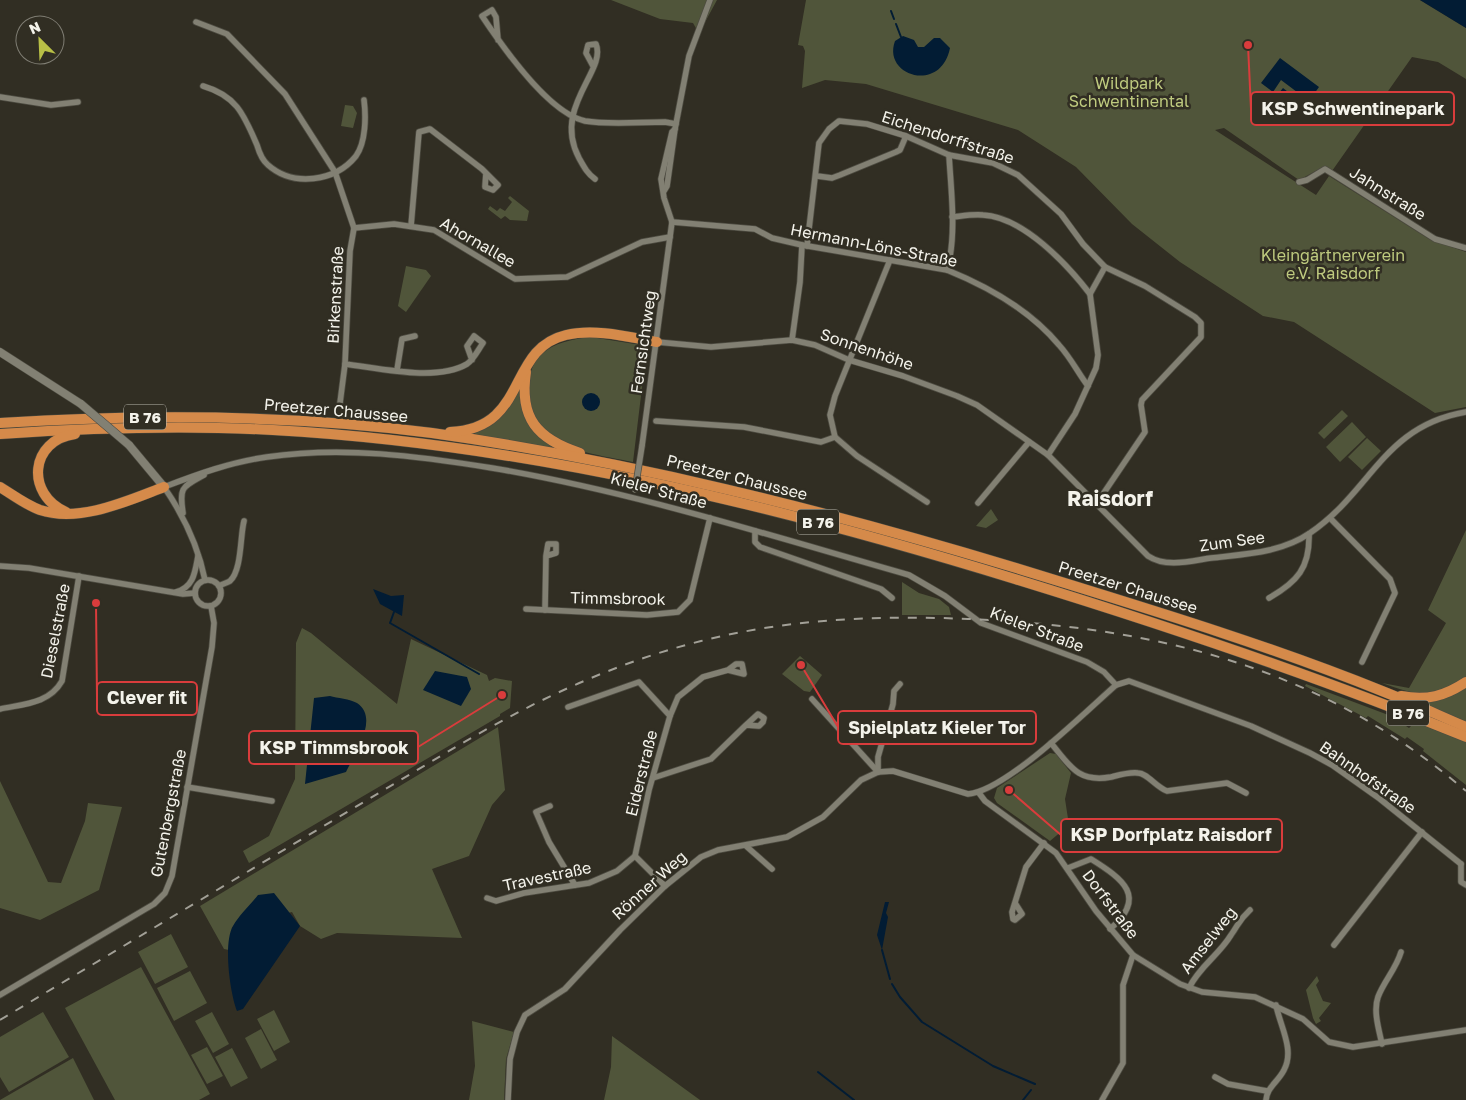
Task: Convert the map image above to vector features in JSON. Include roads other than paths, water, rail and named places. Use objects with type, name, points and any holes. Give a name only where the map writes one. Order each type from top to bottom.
[{"type":"highway","name":"B 76","points":[[431,433],[467,431],[487,424],[504,408],[526,369],[545,345],[559,337],[575,333],[593,332],[658,342]]},
{"type":"highway","name":"B 76","points":[[526,369],[524,400],[527,414],[535,427],[553,442],[589,459]]},
{"type":"highway","name":"Preetzer Chaussee","points":[[0,423],[85,418],[197,416],[294,421],[431,433],[589,459],[729,489],[929,542],[1204,626],[1386,692],[1466,727]]},
{"type":"highway","name":"Preetzer Chaussee","points":[[0,434],[98,428],[188,427],[339,434],[515,457],[705,494],[925,552],[1130,614],[1350,690],[1466,737]]},
{"type":"highway","name":"B 76","points":[[69,514],[58,509],[44,495],[38,474],[40,459],[49,446],[57,440],[67,435],[98,428]]},
{"type":"highway","points":[[0,487],[42,510],[69,514],[102,508],[164,487]]},
{"type":"highway","name":"B 76","points":[[1386,692],[1422,699],[1432,698],[1445,694],[1466,682]]},
{"type":"street","name":"Fernsichtweg","points":[[634,497],[658,342],[672,222],[664,192],[667,186],[675,127],[689,56],[710,0]]},
{"type":"street","points":[[498,40],[496,17],[492,10],[482,16],[498,40],[538,88],[571,116],[586,121],[666,122],[675,127]]},
{"type":"street","points":[[196,22],[226,34],[285,94],[335,172],[354,228]]},
{"type":"street","points":[[592,66],[571,116],[570,129],[575,150],[587,173],[595,179]]},
{"type":"street","points":[[203,86],[224,94],[240,110],[266,164],[293,179],[325,177],[356,156],[361,147],[366,113],[364,100]]},
{"type":"street","points":[[0,97],[51,105],[78,102]]},
{"type":"street","name":"Eichendorffstraße","points":[[792,340],[804,246],[816,176],[819,143],[829,129],[839,121],[867,124],[906,136],[949,155],[993,163],[1018,175],[1061,214],[1083,244],[1105,267],[1145,286],[1201,322],[1201,337],[1142,400],[1141,406],[1145,432],[1097,503]]},
{"type":"street","points":[[411,226],[419,132],[430,129],[486,173]]},
{"type":"street","points":[[816,176],[832,178],[840,176],[896,152],[900,150],[906,136]]},
{"type":"street","points":[[947,270],[950,261],[952,217],[949,155]]},
{"type":"street","name":"Jahnstraße","points":[[1299,182],[1307,180],[1325,169],[1435,238],[1466,248]]},
{"type":"street","points":[[952,217],[984,214],[1015,225],[1059,256],[1090,294],[1098,355],[1088,386],[1075,414],[1048,455]]},
{"type":"street","name":"Hermann-Löns-Straße","points":[[672,222],[755,229],[772,238],[804,246],[947,270],[976,282],[1022,310],[1059,344],[1088,386]]},
{"type":"street","name":"Ahornallee","points":[[354,228],[394,224],[434,230],[515,279],[567,278],[642,242],[670,237]]},
{"type":"street","name":"Birkenstraße","points":[[340,403],[350,251],[354,228]]},
{"type":"street","points":[[890,260],[831,408],[835,437],[857,456],[927,502]]},
{"type":"street","points":[[1090,294],[1105,267]]},
{"type":"street","points":[[397,370],[402,340],[415,336]]},
{"type":"street","name":"Sonnenhöhe","points":[[658,342],[711,348],[792,340],[815,345],[849,360],[903,376],[957,396],[983,409],[1048,455]]},
{"type":"street","points":[[0,352],[81,404],[130,445],[164,487],[183,516],[199,554],[206,580]]},
{"type":"street","name":"Birkenstraße","points":[[344,364],[431,373],[462,366],[472,360]]},
{"type":"street","name":"Zum See","points":[[1048,455],[1148,556],[1160,562],[1265,552],[1309,534],[1330,518],[1388,453],[1410,432],[1432,421],[1466,412]]},
{"type":"street","points":[[656,422],[744,427],[821,442],[835,437]]},
{"type":"street","points":[[978,503],[1029,442]]},
{"type":"street","name":"Kieler Straße","points":[[164,487],[221,466],[284,455],[374,453],[424,457],[555,479],[634,497],[908,575],[945,596],[981,623],[1093,665],[1104,672],[1116,685]]},
{"type":"street","points":[[183,516],[181,492],[184,486],[221,466]]},
{"type":"street","name":"Timmsbrook","points":[[526,609],[647,615],[678,612],[690,600],[710,518]]},
{"type":"street","points":[[1330,518],[1390,579],[1395,593],[1362,662]]},
{"type":"street","points":[[219,586],[230,581],[234,575],[242,541],[244,521]]},
{"type":"street","points":[[755,532],[755,542],[760,547],[881,590],[892,598]]},
{"type":"street","points":[[1269,598],[1287,588],[1308,562],[1309,534]]},
{"type":"street","points":[[172,592],[189,585],[194,578],[199,554]]},
{"type":"street","points":[[545,610],[546,556]]},
{"type":"street","points":[[0,566],[79,576],[172,592],[195,593]]},
{"type":"street","name":"Dieselstraße","points":[[0,709],[40,700],[51,696],[57,689],[64,671],[79,576]]},
{"type":"street","points":[[206,580],[215,582],[219,586],[220,595],[211,606],[198,602],[195,593],[198,585],[206,580]]},
{"type":"street","name":"Gutenbergstraße","points":[[0,995],[141,913],[165,893],[172,876],[212,646],[214,623],[211,606]]},
{"type":"street","points":[[670,716],[678,697],[703,678],[728,670]]},
{"type":"street","name":"Bahnhofstraße","points":[[1116,685],[1129,681],[1284,740],[1332,765],[1463,864],[1461,882],[1466,885]]},
{"type":"street","name":"Eiderstraße","points":[[568,707],[639,682],[670,716],[635,856]]},
{"type":"street","points":[[878,772],[878,757],[894,704],[894,691],[900,684]]},
{"type":"street","points":[[878,772],[893,771],[968,794],[979,793],[1022,766],[1051,743],[1116,685]]},
{"type":"street","points":[[812,699],[878,772]]},
{"type":"street","points":[[653,778],[711,759],[746,725]]},
{"type":"street","points":[[1051,743],[1073,770],[1082,776],[1096,779],[1137,772],[1144,774],[1157,788],[1167,791],[1227,783],[1246,792]]},
{"type":"street","name":"Rönner Weg","points":[[508,1100],[510,1059],[517,1032],[525,1015],[565,989],[620,930],[665,886],[701,857],[718,850],[788,837],[806,828],[823,817],[861,780],[878,772]]},
{"type":"street","points":[[187,787],[272,801]]},
{"type":"street","name":"Dorfstraße","points":[[979,793],[985,801],[1044,843],[1062,859],[1083,893],[1110,929],[1133,955],[1189,988],[1202,992],[1255,997],[1303,1019],[1329,1042],[1352,1047],[1466,1030]]},
{"type":"street","points":[[550,806],[536,812],[549,842],[576,885]]},
{"type":"street","points":[[1334,945],[1422,832]]},
{"type":"street","points":[[1015,903],[1026,866],[1044,843]]},
{"type":"street","points":[[746,846],[772,870]]},
{"type":"street","points":[[635,856],[665,886]]},
{"type":"street","name":"Travestraße","points":[[487,898],[496,901],[524,893],[590,883],[608,876],[635,856]]},
{"type":"street","points":[[1068,868],[1091,859],[1106,868],[1129,891],[1131,896],[1128,908],[1110,929]]},
{"type":"street","name":"Amselweg","points":[[1189,988],[1196,974],[1231,936],[1238,921],[1250,910]]},
{"type":"street","points":[[1382,1044],[1377,1016],[1377,998],[1398,963],[1401,952]]},
{"type":"street","points":[[1102,1100],[1123,1063],[1123,986],[1133,955]]},
{"type":"street","points":[[1266,1100],[1267,1091],[1285,1069],[1289,1055],[1276,1005]]},
{"type":"street","points":[[1215,1077],[1228,1084],[1267,1091]]},
{"type":"water","points":[[1420,0],[1466,0],[1466,28]]},
{"type":"water","points":[[903,36],[914,40],[918,47],[924,47],[934,38],[940,38],[950,48],[945,62],[936,71],[925,75],[914,75],[904,71],[897,63],[893,53],[895,41]]},
{"type":"water","points":[[1280,58],[1319,87],[1309,101],[1281,80],[1273,92],[1261,83]]},
{"type":"water","points":[[1283,88],[1306,106],[1296,120],[1271,103]]},
{"type":"water","points":[[587,393],[595,393],[600,398],[598,409],[587,411],[582,406],[582,398]]},
{"type":"water","points":[[373,589],[391,596],[404,595],[402,616],[380,604]]},
{"type":"water","points":[[435,671],[467,677],[471,689],[461,706],[423,690]]},
{"type":"water","points":[[330,696],[357,703],[363,710],[366,718],[366,727],[359,747],[346,772],[305,784],[314,698]]},
{"type":"water","points":[[274,893],[300,926],[243,1009],[237,1011],[232,993],[229,968],[228,944],[230,934],[238,918],[258,895]]},
{"type":"water","points":[[885,902],[889,902],[882,950],[877,935]]},
{"type":"waterway","points":[[891,11],[894,19]]},
{"type":"waterway","points":[[896,24],[901,37]]},
{"type":"waterway","points":[[394,612],[390,623],[479,674]]},
{"type":"waterway","points":[[882,950],[890,979]]},
{"type":"waterway","points":[[892,984],[900,997],[922,1022],[993,1066],[1035,1084]]},
{"type":"waterway","points":[[818,1072],[854,1100]]},
{"type":"waterway","points":[[1023,1100],[1031,1090]]},
{"type":"railway","points":[[0,1020],[459,745],[546,698],[637,660],[701,641],[767,628],[800,623],[867,618],[968,619],[1037,624],[1104,632],[1169,644],[1232,661],[1294,684],[1353,713],[1410,748],[1466,791]]},
{"type":"place","name":"KSP Schwentinepark","points":[[1248,45]]},
{"type":"place","name":"Clever fit","points":[[96,603]]},
{"type":"place","name":"Spielplatz Kieler Tor","points":[[801,665]]},
{"type":"place","name":"KSP Timmsbrook","points":[[502,695]]},
{"type":"place","name":"KSP Dorfplatz Raisdorf","points":[[1009,790]]},
{"type":"district","name":"Raisdorf","points":[[1110,498]]},
{"type":"park label","name":"Wildpark Schwentinental","points":[[1129,92]]},
{"type":"park label","name":"Kleingärtnerverein e.V. Raisdorf","points":[[1333,264]]}]
